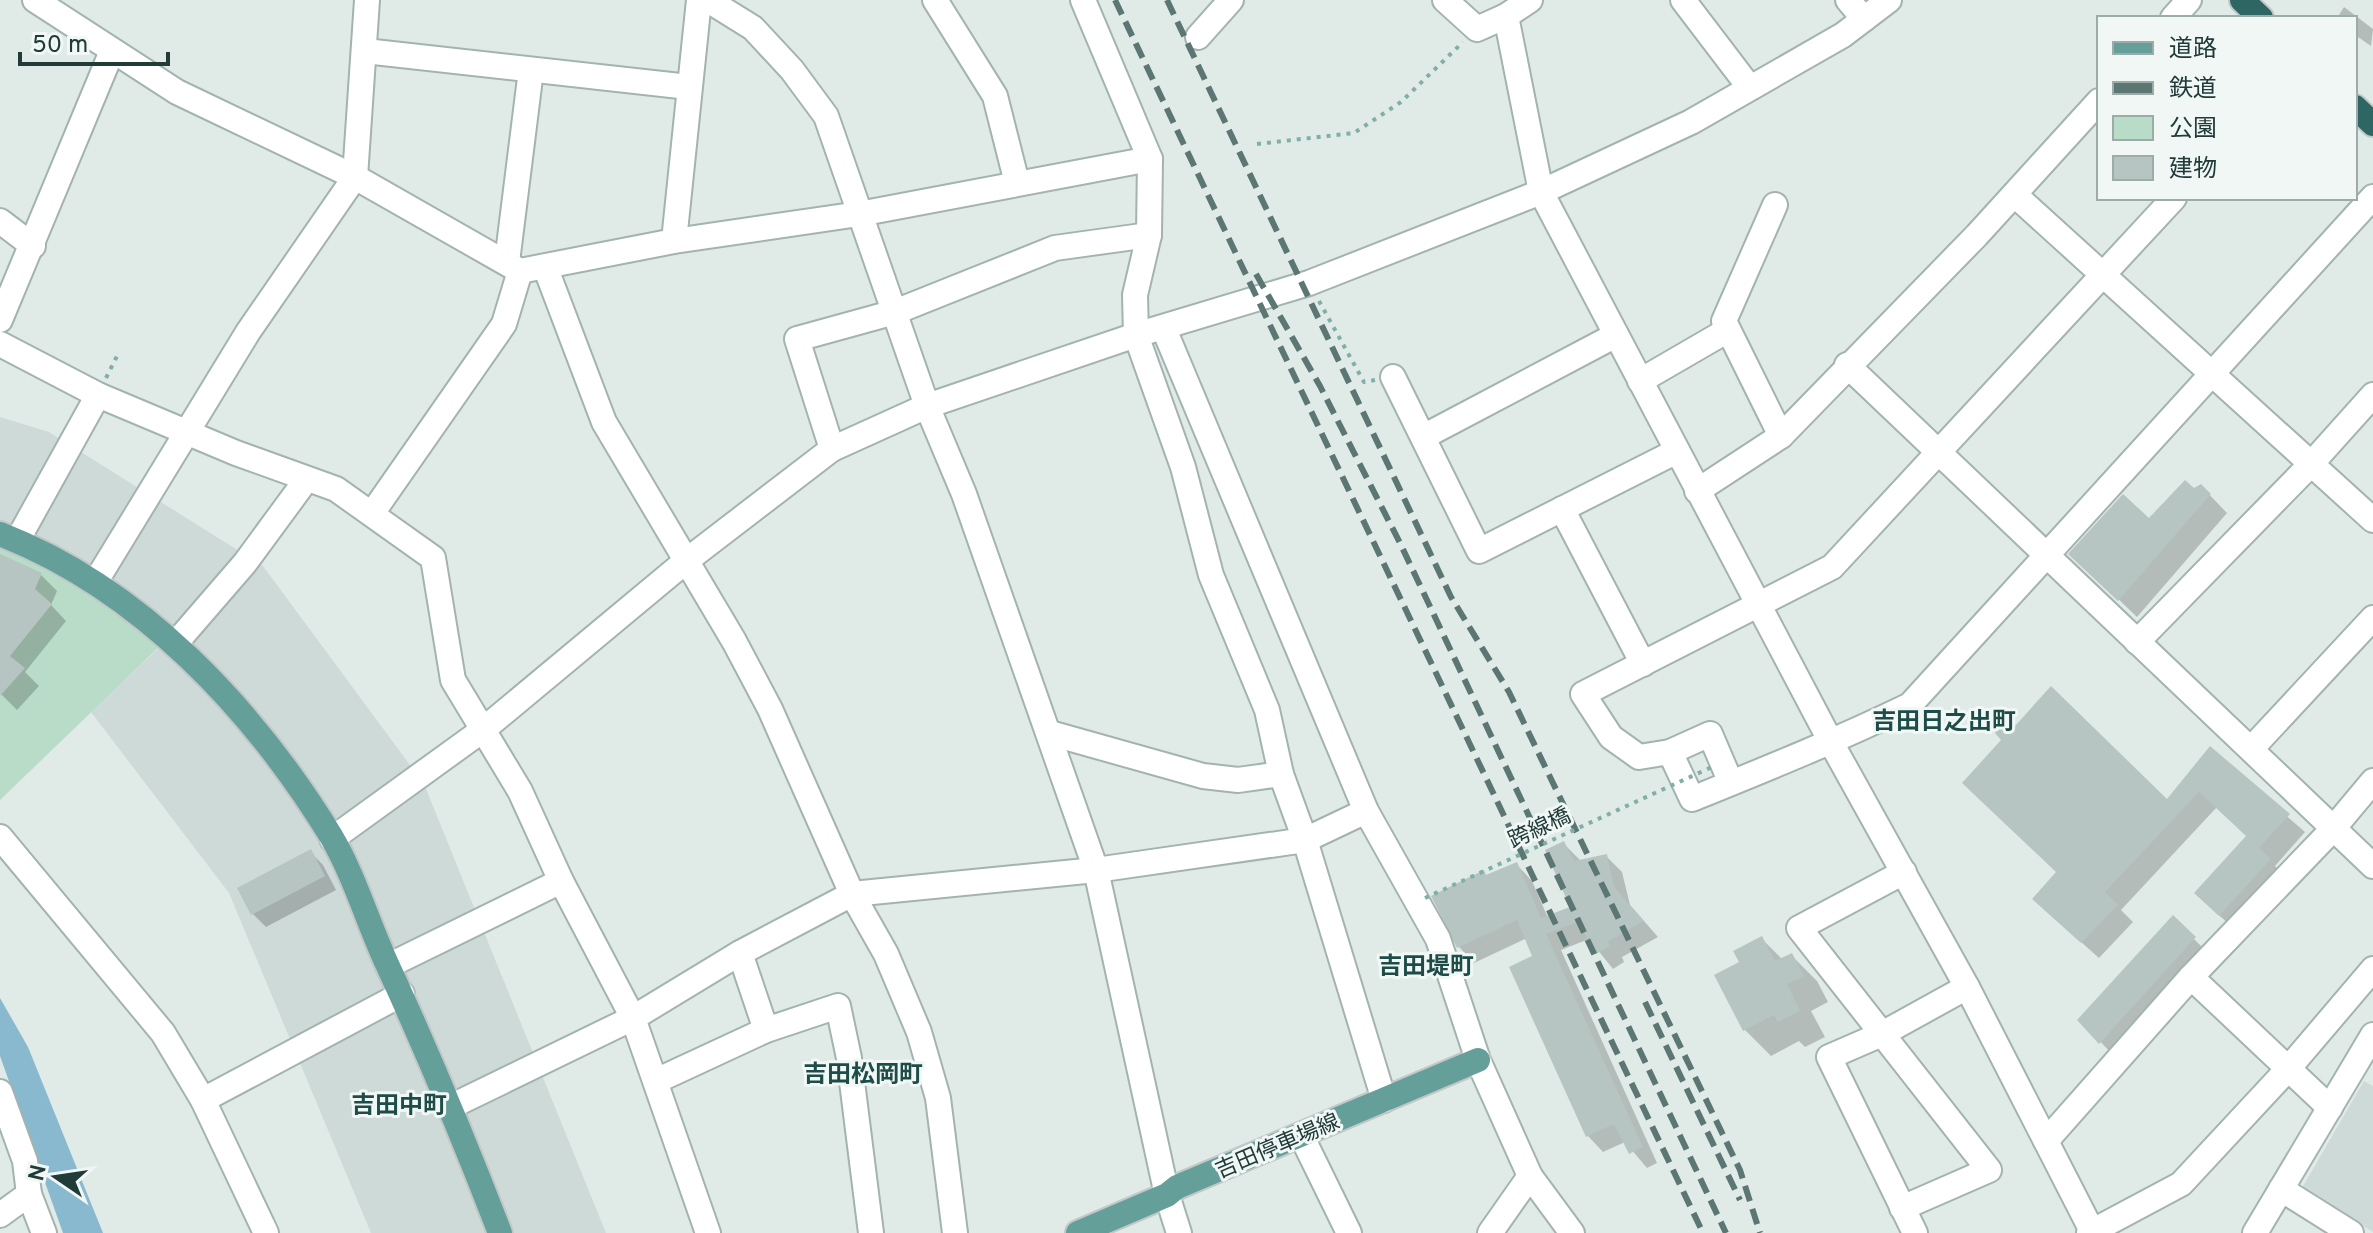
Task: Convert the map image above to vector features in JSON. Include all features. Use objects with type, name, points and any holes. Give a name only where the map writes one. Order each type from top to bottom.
[{"type":"highway","points":[[2242,0],[2259,16]]},
{"type":"highway","points":[[2357,109],[2373,124]]},
{"type":"main road","points":[[8,538],[96,581],[175,644],[273,750],[332,839],[452,1106],[500,1233]]},
{"type":"main road","name":"吉田停車場線","points":[[1081,1232],[1167,1195],[1177,1187],[1478,1060]]},
{"type":"street","points":[[35,0],[177,92],[355,177],[513,267],[546,269],[674,241],[859,214],[1150,159]]},
{"type":"street","points":[[96,581],[248,332],[355,177],[367,0]]},
{"type":"street","points":[[674,241],[699,0]]},
{"type":"street","points":[[708,0],[753,28],[792,70],[826,116],[927,406],[964,494],[1050,733],[1096,870],[1167,1195],[1179,1233]]},
{"type":"street","points":[[935,0],[995,96],[1017,183]]},
{"type":"street","points":[[1083,0],[1150,159],[1149,235],[1135,295],[1136,335],[1183,467],[1211,575],[1267,710],[1281,774],[1305,840],[1384,1100]]},
{"type":"street","points":[[1198,37],[1231,0]]},
{"type":"street","points":[[1445,0],[1477,29],[1506,16],[1530,0]]},
{"type":"street","points":[[1683,0],[1750,88]]},
{"type":"street","points":[[1848,0],[1864,19]]},
{"type":"street","points":[[332,839],[484,729],[686,561],[832,449],[927,406],[1136,335],[1309,283],[1541,192],[1691,122],[1843,35],[1889,0]]},
{"type":"street","points":[[2175,16],[2189,0]]},
{"type":"street","points":[[1506,16],[1541,192],[1758,605],[1967,987],[2091,1232],[2181,1184],[2288,1069],[2373,969]]},
{"type":"street","points":[[0,320],[112,51]]},
{"type":"street","points":[[365,51],[689,87]]},
{"type":"street","points":[[373,512],[504,324],[513,267],[531,70]]},
{"type":"street","points":[[1697,491],[1781,436],[2015,195],[2097,103]]},
{"type":"street","points":[[2015,195],[2373,520]]},
{"type":"street","points":[[1670,752],[1692,799],[1832,743],[1920,697],[2373,197]]},
{"type":"street","points":[[1731,783],[1710,734],[1670,752],[1639,757],[1611,737],[1583,694],[1832,567],[2172,200]]},
{"type":"street","points":[[1775,205],[1724,321],[1781,436]]},
{"type":"street","points":[[0,221],[33,246]]},
{"type":"street","points":[[832,449],[797,339],[895,312],[1055,248],[1149,235]]},
{"type":"street","points":[[546,269],[604,422],[770,709],[852,894],[886,954],[919,1032],[938,1098],[955,1233]]},
{"type":"street","points":[[1164,329],[1366,811],[1438,939],[1478,1060],[1530,1176],[1572,1233]]},
{"type":"street","points":[[1640,381],[1728,330]]},
{"type":"street","points":[[1423,437],[1616,335]]},
{"type":"street","points":[[0,344],[98,395],[306,480],[336,489],[373,512],[433,558],[453,680],[520,791],[561,881],[633,1018],[708,1233]]},
{"type":"street","points":[[1847,365],[2373,866]]},
{"type":"street","points":[[1393,377],[1479,551],[1677,451]]},
{"type":"street","points":[[8,538],[98,395]]},
{"type":"street","points":[[2137,642],[2312,463],[2373,395]]},
{"type":"street","points":[[175,644],[245,563],[306,480]]},
{"type":"street","points":[[1562,509],[1643,664]]},
{"type":"street","points":[[2251,749],[2373,618]]},
{"type":"street","points":[[1050,733],[1203,776],[1238,780],[1281,774]]},
{"type":"street","points":[[2046,1141],[2191,977],[2332,830],[2373,781]]},
{"type":"street","points":[[452,1106],[633,1018],[740,953],[852,894],[1096,870],[1305,840],[1366,811]]},
{"type":"street","points":[[0,837],[163,1033],[203,1100],[266,1233]]},
{"type":"street","points":[[1902,1208],[1989,1170],[1799,928],[1904,872]]},
{"type":"street","points":[[388,966],[561,881]]},
{"type":"street","points":[[740,953],[766,1030]]},
{"type":"street","points":[[2191,977],[2330,1108]]},
{"type":"street","points":[[1915,1233],[1829,1057],[1882,1034],[1967,987]]},
{"type":"street","points":[[203,1100],[402,994]]},
{"type":"street","points":[[656,1081],[766,1030],[838,1006],[849,1058],[871,1233]]},
{"type":"street","points":[[2255,1233],[2373,1035]]},
{"type":"street","points":[[0,1092],[25,1161],[29,1194],[44,1233]]},
{"type":"street","points":[[1301,1135],[1349,1233]]},
{"type":"street","points":[[1490,1233],[1530,1176]]},
{"type":"street","points":[[2281,1189],[2351,1233]]},
{"type":"street","points":[[0,1215],[29,1194]]},
{"type":"path","points":[[1257,144],[1354,133],[1401,102],[1477,29]]},
{"type":"path","points":[[1309,283],[1364,382],[1393,377]]},
{"type":"path","points":[[98,395],[119,352]]},
{"type":"path","name":"跨線橋","points":[[1425,898],[1712,767]]},
{"type":"shaded area","points":[[0,417],[49,432],[263,566],[424,784],[606,1233],[371,1233],[229,893],[91,712],[161,646],[0,546]]},
{"type":"shaded area","points":[[2364,1081],[2373,1086],[2373,1232],[2302,1188]]},
{"type":"green space","points":[[0,546],[90,590],[161,645],[0,800]]},
{"type":"water","points":[[0,998],[28,1047],[103,1233],[63,1233],[0,1056]]},
{"type":"building","points":[[2185,480],[2194,488],[2201,484],[2211,494],[2118,601],[2068,554],[2123,494],[2149,518]]},
{"type":"building","points":[[0,554],[42,573],[35,589],[52,604],[10,656],[25,668],[0,696]]},
{"type":"building","points":[[2051,686],[2167,799],[2210,746],[2290,814],[2259,848],[2271,859],[2219,916],[2194,893],[2246,836],[2199,792],[2105,892],[2118,905],[2081,943],[2032,899],[2056,872],[1962,783],[2001,740],[1995,733],[2006,719],[2015,726]]},
{"type":"building","points":[[1564,841],[1574,861],[1607,854],[1614,887],[1644,921],[1608,941],[1610,946],[1596,954],[1578,922],[1546,934],[1643,1147],[1629,1154],[1614,1124],[1586,1137],[1509,967],[1532,956],[1517,920],[1457,948],[1431,896],[1484,870],[1486,875],[1517,862],[1541,918],[1570,907],[1545,850]]},
{"type":"building","points":[[311,849],[325,876],[251,915],[237,888]]},
{"type":"building","points":[[2173,915],[2196,937],[2099,1044],[2077,1020]]},
{"type":"building","points":[[1762,936],[1775,961],[1792,953],[1804,976],[1787,984],[1800,1011],[1778,1022],[1774,1015],[1743,1031],[1714,975],[1739,962],[1733,951]]},
{"type":"railway","points":[[1115,0],[1703,1233]]},
{"type":"railway","points":[[1167,0],[1451,597],[1509,692],[1740,1170],[1760,1233]]},
{"type":"railway","points":[[1256,274],[1320,386],[1400,543],[1726,1233]]},
{"type":"railway","points":[[1645,1002],[1740,1200]]},
{"type":"district","name":"吉田日之出町","points":[[1944,721]]},
{"type":"district","name":"吉田堤町","points":[[1426,966]]},
{"type":"district","name":"吉田松岡町","points":[[863,1074]]},
{"type":"district","name":"吉田中町","points":[[399,1105]]}]
